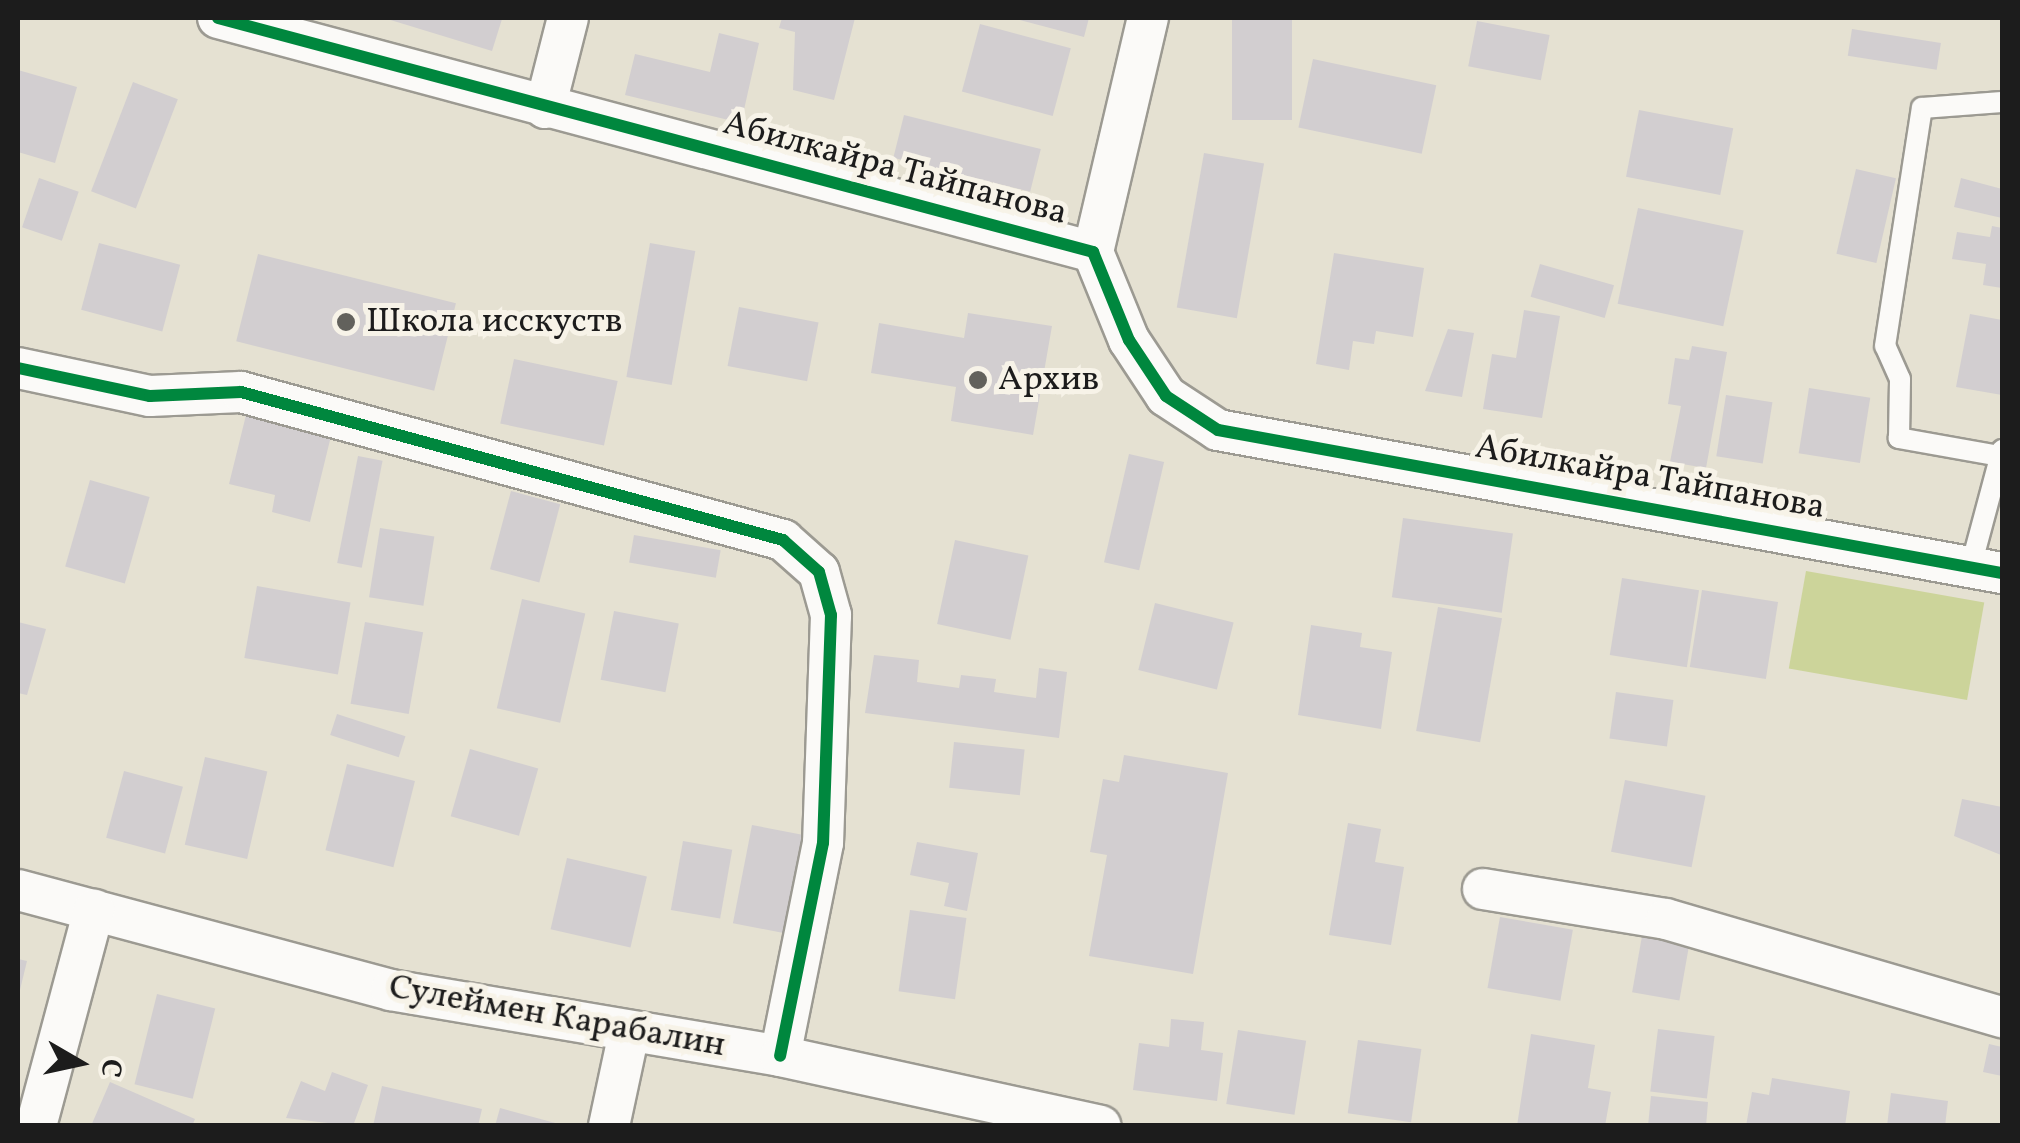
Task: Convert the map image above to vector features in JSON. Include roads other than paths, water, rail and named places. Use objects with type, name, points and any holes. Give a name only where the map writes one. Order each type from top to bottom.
[{"type":"street","name":"Абилкайра Тайпанова","points":[[218,18],[1093,252],[1129,340],[1166,396],[1218,430],[1987,570]]},
{"type":"street","points":[[545,108],[568,18]]},
{"type":"street","points":[[1093,252],[1148,18]]},
{"type":"street","points":[[18,368],[150,396],[241,392],[783,540],[818,572],[831,615],[823,843],[780,1056]]},
{"type":"street","points":[[1482,889],[1666,919],[2002,1016]]},
{"type":"street","name":"Сулеймен Карабалин","points":[[18,890],[391,990],[780,1056],[1100,1126]]},
{"type":"street","points":[[36,1126],[94,910]]},
{"type":"street","points":[[610,1126],[630,1033]]},
{"type":"lane","points":[[1987,570],[1998,453],[1899,438],[1900,379],[1885,346],[1922,108],[2002,102]]},
{"type":"place","name":"Школа исскуств","points":[[346,322]]},
{"type":"place","name":"Архив","points":[[978,380]]}]
